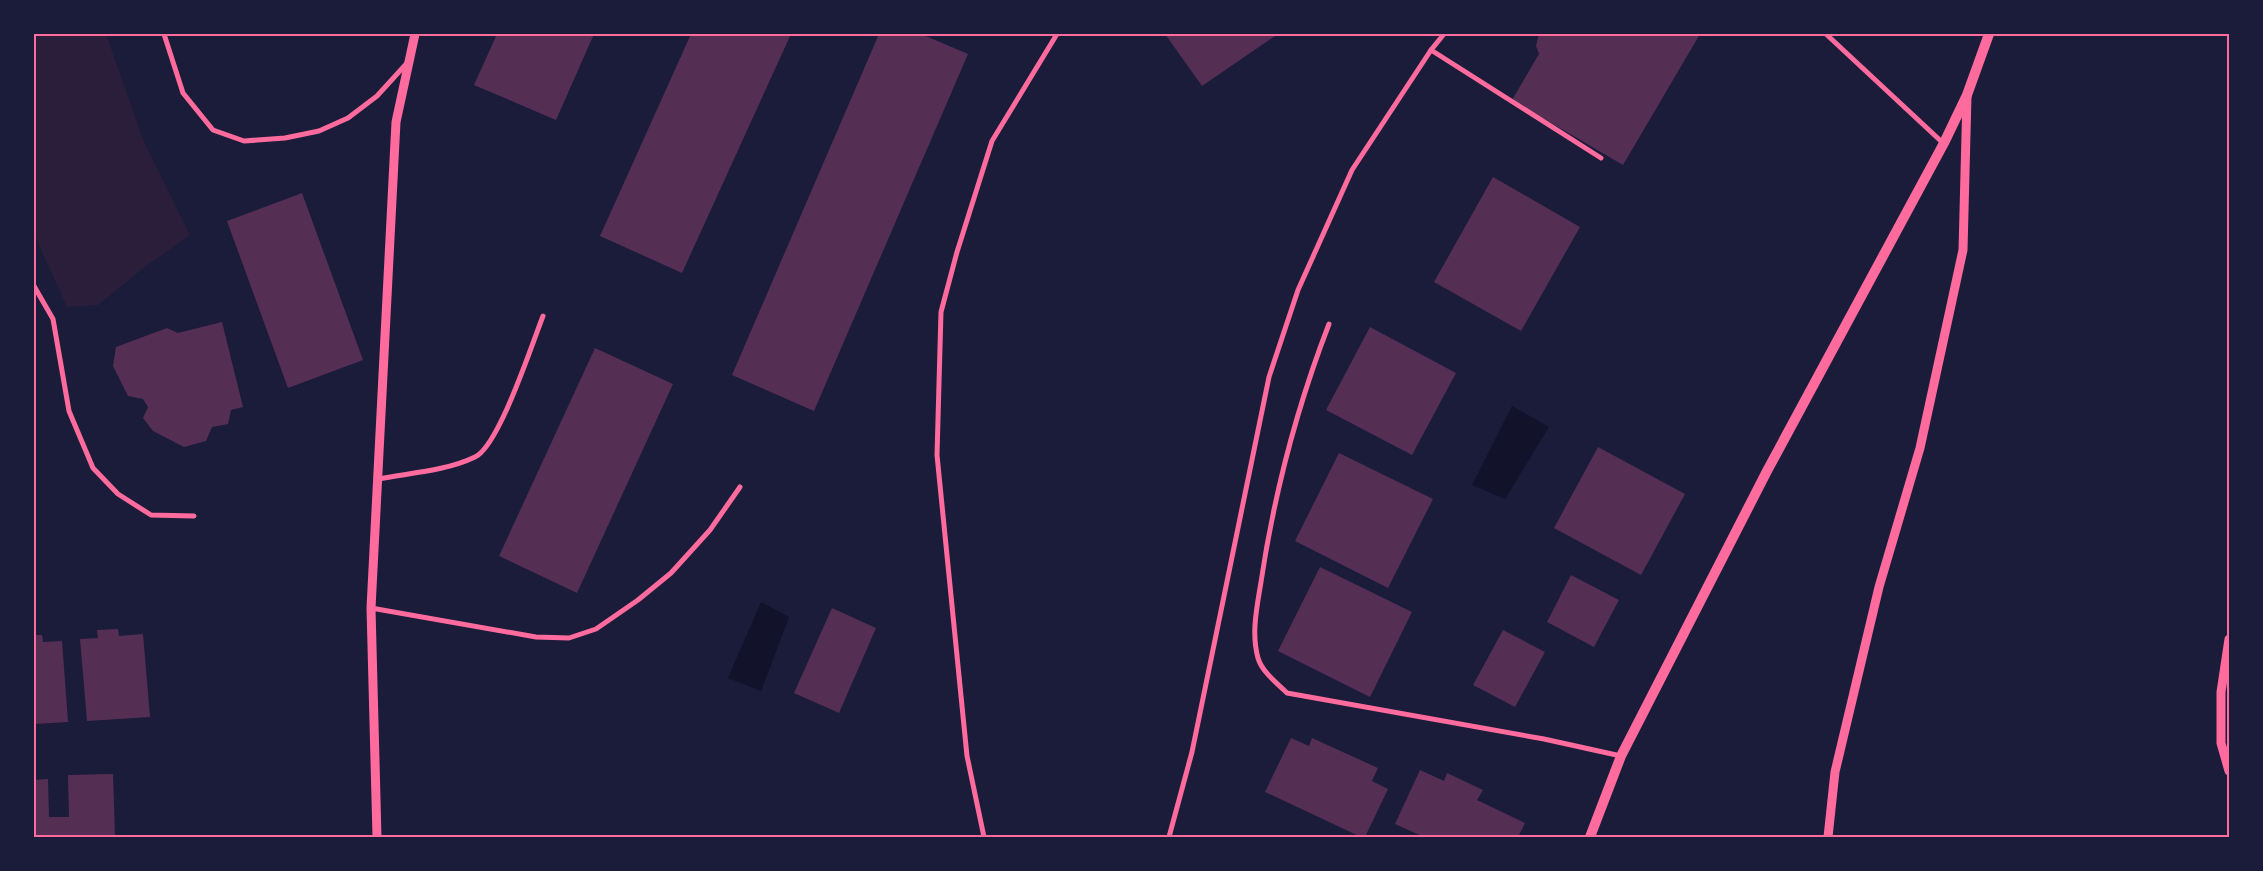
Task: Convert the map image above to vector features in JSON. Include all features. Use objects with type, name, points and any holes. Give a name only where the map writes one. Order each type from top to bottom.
[{"type":"main road","points":[[1590,837],[1621,756],[1767,471],[1944,143],[1967,95],[1989,34]]},
{"type":"street","points":[[164,34],[183,93],[213,130],[244,141],[285,138],[319,130],[348,118],[377,96],[408,61]]},
{"type":"street","points":[[377,837],[371,608],[388,317],[396,122],[415,34]]},
{"type":"street","points":[[984,837],[967,756],[937,455],[940,312],[992,141],[1057,34]]},
{"type":"street","points":[[1169,837],[1192,752],[1268,377],[1298,290],[1352,170],[1444,34]]},
{"type":"street","points":[[1826,34],[1944,143]]},
{"type":"street","points":[[1432,50],[1601,158]]},
{"type":"street","points":[[1828,837],[1837,763],[1879,587],[1920,448],[1963,250],[1967,95]]},
{"type":"street","points":[[34,286],[53,319],[69,411],[93,468],[118,494],[152,515],[194,516]]},
{"type":"street","points":[[378,479],[453,465],[477,457],[488,446],[503,416],[542,316]]},
{"type":"street","points":[[1328,324],[1315,360],[1277,494],[1254,626],[1258,659],[1270,677],[1287,693],[1544,739],[1621,756]]},
{"type":"street","points":[[371,608],[536,637],[569,638],[596,629],[638,600],[671,573],[710,530],[740,487]]},
{"type":"street","points":[[2229,639],[2221,692],[2221,743],[2229,771]]},
{"type":"shaded area","points":[[34,34],[106,34],[144,142],[190,235],[146,266],[98,305],[67,307],[34,234]]},
{"type":"shaded area","points":[[1512,406],[1549,427],[1505,499],[1472,485]]},
{"type":"shaded area","points":[[761,602],[789,617],[761,691],[728,678]]},
{"type":"building","points":[[497,34],[594,34],[556,120],[474,85]]},
{"type":"building","points":[[691,34],[791,34],[682,273],[600,236]]},
{"type":"building","points":[[879,34],[921,34],[968,54],[814,411],[732,375]]},
{"type":"building","points":[[1165,34],[1278,34],[1202,86]]},
{"type":"building","points":[[1539,34],[1700,34],[1623,165],[1512,100],[1539,54],[1536,46]]},
{"type":"building","points":[[1493,177],[1580,227],[1521,331],[1434,282]]},
{"type":"building","points":[[302,193],[363,360],[288,388],[227,221]]},
{"type":"building","points":[[222,322],[243,407],[231,410],[228,424],[212,427],[206,441],[184,447],[153,431],[143,418],[148,407],[143,399],[128,396],[113,366],[116,347],[167,328],[178,333]]},
{"type":"building","points":[[1370,327],[1456,373],[1412,455],[1326,410]]},
{"type":"building","points":[[595,348],[673,384],[577,593],[499,556]]},
{"type":"building","points":[[1598,447],[1685,494],[1641,575],[1554,528]]},
{"type":"building","points":[[1339,453],[1433,499],[1388,588],[1295,541]]},
{"type":"building","points":[[1320,567],[1412,612],[1370,697],[1278,651]]},
{"type":"building","points":[[1571,575],[1619,600],[1594,647],[1547,622]]},
{"type":"building","points":[[832,608],[876,628],[839,713],[794,693]]},
{"type":"building","points":[[118,629],[119,636],[143,634],[150,717],[87,721],[80,639],[98,638],[97,630]]},
{"type":"building","points":[[1503,630],[1545,652],[1515,707],[1473,685]]},
{"type":"building","points":[[34,635],[42,635],[43,642],[62,641],[68,722],[34,724]]},
{"type":"building","points":[[1291,738],[1309,746],[1312,738],[1378,768],[1372,781],[1388,789],[1365,837],[1361,837],[1265,792]]},
{"type":"building","points":[[1420,770],[1444,781],[1447,773],[1483,790],[1477,800],[1525,823],[1518,837],[1424,837],[1395,824]]},
{"type":"building","points":[[113,774],[115,837],[34,837],[34,780],[48,779],[49,817],[69,817],[68,775]]}]
